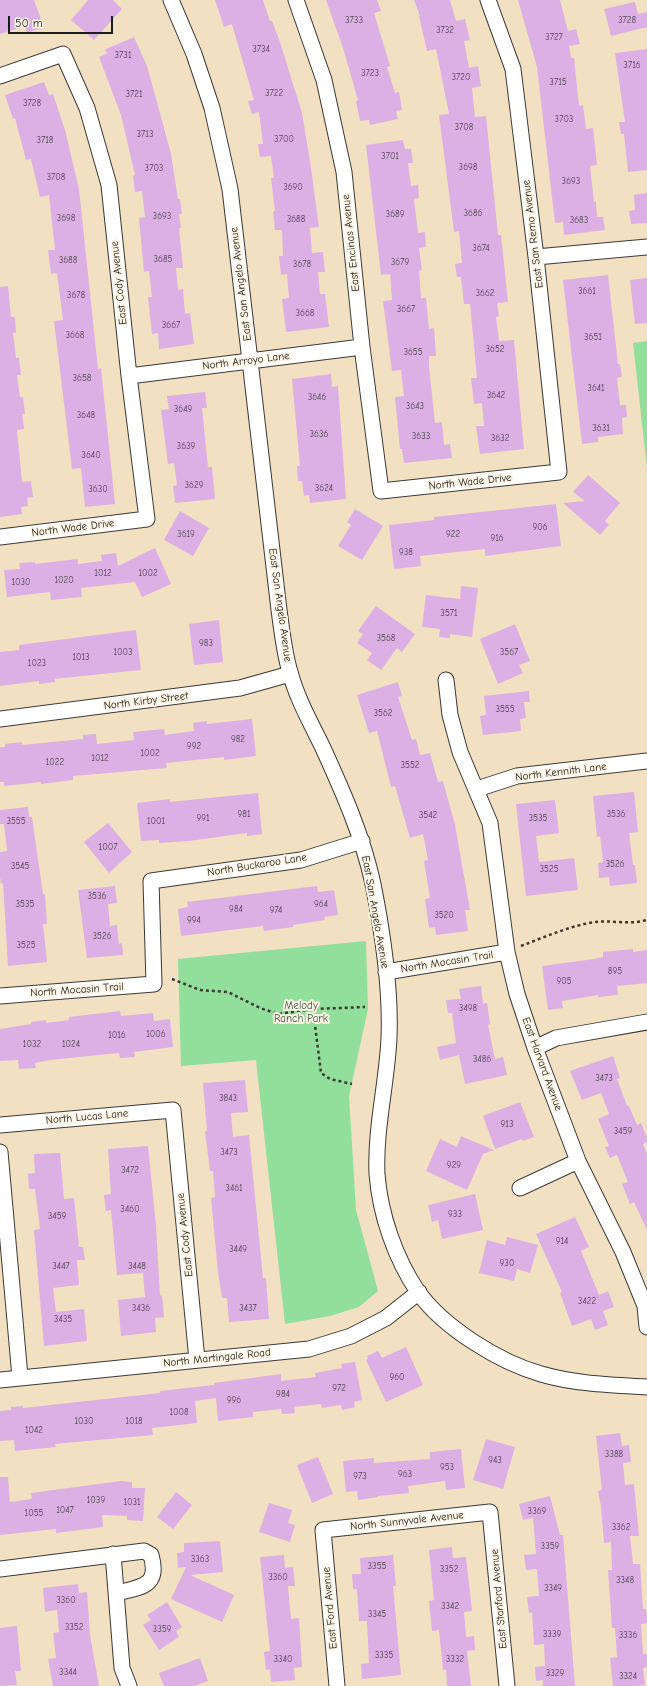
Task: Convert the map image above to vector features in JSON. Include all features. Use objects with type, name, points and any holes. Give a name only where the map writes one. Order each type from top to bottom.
[{"type":"street","name":"East San Angelo Avenue","points":[[171,0],[194,54],[204,85],[222,148],[230,189],[279,610],[290,674],[362,841],[374,889],[386,972],[389,1036],[378,1143],[377,1172],[380,1195],[392,1239],[418,1292],[452,1325],[471,1340],[496,1356],[514,1365],[544,1375],[567,1380],[618,1386],[647,1387]]},
{"type":"street","name":"East Encinas Avenue","points":[[296,0],[324,80],[344,172],[362,347],[381,492]]},
{"type":"street","name":"East San Remo Avenue","points":[[488,0],[513,69],[536,257],[559,472]]},
{"type":"street","name":"East Cody Avenue","points":[[0,76],[63,54],[87,108],[109,185],[146,519]]},
{"type":"street","points":[[536,257],[647,247]]},
{"type":"street","name":"North Arroyo Lane","points":[[129,376],[362,347]]},
{"type":"street","name":"North Wade Drive","points":[[381,492],[559,472]]},
{"type":"street","name":"North Wade Drive","points":[[0,537],[146,519]]},
{"type":"street","name":"North Kirby Street","points":[[0,719],[240,688],[290,674]]},
{"type":"street","name":"East Harvard Avenue","points":[[446,680],[450,715],[460,752],[477,789],[490,823],[507,952],[517,994],[535,1048],[578,1161],[623,1252],[645,1306],[647,1327]]},
{"type":"street","name":"North Kennith Lane","points":[[477,789],[517,776],[647,761]]},
{"type":"street","name":"North Buckaroo Lane","points":[[154,984],[151,881],[301,860],[362,841]]},
{"type":"street","name":"North Mocasin Trail","points":[[386,972],[507,952]]},
{"type":"street","name":"North Mocasin Trail","points":[[0,996],[154,984]]},
{"type":"street","points":[[535,1048],[556,1038],[647,1022]]},
{"type":"street","name":"East Cody Avenue","points":[[173,1110],[197,1360]]},
{"type":"street","name":"North Lucas Lane","points":[[0,1125],[173,1110]]},
{"type":"street","points":[[0,1152],[20,1377]]},
{"type":"street","points":[[520,1188],[578,1161]]},
{"type":"street","name":"North Martingale Road","points":[[0,1380],[308,1349],[351,1336],[386,1318],[418,1292]]},
{"type":"street","name":"North Sunnyvale Avenue","points":[[323,1530],[490,1512]]},
{"type":"street","name":"East Stanford Avenue","points":[[490,1512],[507,1686]]},
{"type":"street","name":"East Ford Avenue","points":[[323,1530],[337,1686]]},
{"type":"street","points":[[0,1568],[144,1551],[151,1555],[155,1568],[152,1578],[143,1586],[117,1593]]},
{"type":"street","points":[[113,1554],[122,1668],[129,1686]]},
{"type":"path","points":[[521,946],[566,929],[595,922],[624,923],[647,920]]},
{"type":"path","points":[[172,979],[200,990],[228,992],[260,1008],[278,1014],[313,1009],[365,1007]]},
{"type":"path","points":[[313,1009],[321,1073],[330,1079],[352,1084]]},
{"type":"green space","points":[[647,341],[647,468],[633,343]]},
{"type":"green space","name":"Melody Ranch Park","points":[[366,941],[368,1009],[349,1096],[356,1210],[378,1291],[359,1307],[330,1316],[285,1324],[256,1060],[181,1066],[178,959]]},
{"type":"building","points":[[0,0],[34,0],[44,27],[27,33],[25,26],[0,34]]},
{"type":"building","points":[[88,0],[113,0],[122,9],[94,40],[71,20]]},
{"type":"building","points":[[215,0],[263,0],[270,21],[272,21],[280,42],[302,113],[319,227],[310,228],[312,253],[323,252],[325,272],[318,272],[320,294],[325,294],[329,327],[286,332],[282,299],[289,298],[287,274],[281,275],[279,256],[283,256],[282,230],[275,230],[273,211],[275,211],[271,178],[274,178],[271,156],[260,157],[258,144],[263,144],[259,112],[252,114],[248,101],[254,100],[232,24],[224,27]]},
{"type":"building","points":[[326,0],[377,0],[381,11],[374,13],[390,66],[387,67],[395,93],[399,92],[402,110],[396,111],[398,119],[370,125],[369,120],[360,121],[356,101],[358,100],[343,48]]},
{"type":"building","points":[[414,0],[450,0],[456,21],[465,19],[470,40],[464,41],[469,68],[478,66],[481,86],[472,88],[475,117],[486,116],[498,235],[501,235],[508,302],[497,303],[499,316],[496,317],[499,341],[514,340],[524,449],[480,454],[476,426],[484,426],[482,403],[474,404],[471,378],[477,378],[470,304],[464,304],[461,277],[457,277],[455,264],[462,263],[459,231],[454,232],[439,115],[449,114],[436,49],[427,51],[420,16]]},
{"type":"building","points":[[518,0],[560,0],[568,31],[576,29],[580,44],[569,46],[571,58],[574,58],[579,106],[583,105],[586,129],[593,128],[597,165],[590,166],[594,202],[596,202],[597,217],[603,217],[605,230],[564,235],[563,222],[555,223],[537,67]]},
{"type":"building","points":[[635,2],[638,14],[647,12],[647,27],[611,36],[604,9]]},
{"type":"building","points":[[134,37],[147,66],[171,154],[178,199],[180,199],[182,214],[179,214],[181,228],[179,228],[183,268],[176,268],[178,290],[183,289],[185,314],[190,313],[194,344],[159,349],[158,333],[152,334],[148,297],[152,297],[149,271],[144,272],[139,218],[145,217],[142,191],[135,192],[133,176],[135,175],[121,115],[99,57],[108,53],[104,50]]},
{"type":"building","points":[[647,49],[647,170],[628,172],[624,134],[621,134],[619,122],[625,122],[615,53]]},
{"type":"building","points":[[44,82],[49,95],[53,94],[65,130],[79,189],[98,369],[101,368],[115,504],[85,507],[81,468],[72,469],[54,321],[63,320],[57,273],[51,274],[48,250],[55,250],[49,195],[40,197],[31,159],[26,160],[15,118],[13,119],[5,95]]},
{"type":"building","points":[[403,140],[405,149],[411,149],[413,163],[408,163],[411,186],[418,185],[419,198],[414,199],[418,233],[425,232],[426,247],[419,248],[422,270],[419,271],[421,298],[426,298],[429,329],[434,328],[436,356],[429,356],[429,367],[435,423],[442,422],[444,445],[450,444],[452,458],[404,463],[402,449],[400,449],[395,397],[404,396],[401,370],[392,371],[383,301],[392,300],[390,274],[381,275],[366,145]]},
{"type":"building","points":[[647,193],[647,223],[631,224],[629,211],[635,210],[634,195]]},
{"type":"building","points":[[608,275],[618,364],[620,364],[622,377],[617,378],[620,405],[626,405],[627,417],[622,418],[623,434],[598,437],[598,442],[582,444],[563,280]]},
{"type":"building","points":[[647,278],[647,323],[635,324],[630,280]]},
{"type":"building","points":[[8,286],[11,317],[15,317],[16,333],[13,333],[16,358],[19,358],[21,375],[17,375],[20,397],[23,397],[25,414],[22,414],[24,429],[17,430],[22,482],[31,481],[33,497],[27,498],[28,506],[21,507],[22,514],[0,517],[0,287]]},
{"type":"building","points":[[331,374],[332,387],[338,386],[346,499],[310,503],[309,495],[304,496],[302,481],[298,481],[297,466],[300,466],[292,379]]},
{"type":"building","points":[[205,392],[207,408],[202,408],[208,467],[212,467],[215,499],[175,503],[173,486],[177,485],[174,463],[168,464],[161,410],[169,409],[167,396]]},
{"type":"building","points":[[588,475],[620,503],[605,521],[609,525],[600,535],[563,503],[585,501],[573,492]]},
{"type":"building","points":[[556,504],[561,546],[485,556],[485,549],[420,556],[421,566],[394,569],[389,525],[434,520],[434,517]]},
{"type":"building","points":[[355,509],[383,526],[362,560],[338,546],[351,525],[347,522]]},
{"type":"building","points":[[180,511],[209,528],[193,556],[164,540]]},
{"type":"building","points":[[155,548],[171,584],[142,597],[135,582],[81,588],[82,597],[51,600],[50,592],[7,597],[4,570],[20,569],[19,563],[35,562],[35,564],[78,559],[78,564],[102,561],[101,555],[116,553],[118,566]]},
{"type":"building","points":[[461,586],[478,588],[472,637],[450,634],[450,638],[439,637],[440,629],[422,627],[426,595],[460,599]]},
{"type":"building","points":[[376,606],[415,634],[402,652],[397,648],[381,670],[367,660],[372,653],[357,643],[363,634],[358,631]]},
{"type":"building","points":[[219,620],[223,662],[194,665],[189,624]]},
{"type":"building","points":[[515,624],[530,661],[519,665],[523,673],[498,684],[480,639]]},
{"type":"building","points":[[136,630],[141,670],[54,679],[55,682],[39,684],[39,681],[0,686],[0,652],[19,650],[19,645]]},
{"type":"building","points":[[398,682],[402,696],[398,697],[412,740],[416,739],[420,755],[430,753],[438,782],[443,781],[455,825],[470,910],[465,910],[468,931],[436,935],[435,927],[429,928],[425,899],[430,898],[424,861],[428,860],[423,834],[410,838],[395,786],[391,787],[377,731],[369,733],[357,695]]},
{"type":"building","points":[[529,691],[530,702],[524,702],[526,718],[520,719],[521,731],[483,735],[480,716],[486,715],[484,696]]},
{"type":"building","points":[[252,719],[256,756],[224,760],[224,757],[166,763],[167,768],[73,776],[73,780],[41,784],[41,782],[4,786],[4,782],[0,782],[0,747],[5,747],[5,744],[22,742],[22,745],[83,739],[83,735],[96,734],[97,744],[134,740],[133,732],[164,729],[165,735],[194,731],[193,723],[207,721],[207,724]]},
{"type":"building","points":[[634,792],[638,832],[629,833],[637,883],[610,886],[609,877],[599,878],[598,863],[603,862],[600,836],[597,837],[593,796]]},
{"type":"building","points":[[258,793],[262,834],[247,836],[247,833],[189,841],[159,843],[159,840],[141,841],[137,803],[170,799],[170,802]]},
{"type":"building","points":[[555,800],[559,833],[536,836],[539,862],[574,858],[578,890],[526,896],[516,804]]},
{"type":"building","points":[[28,807],[29,817],[32,817],[43,894],[45,894],[47,924],[43,924],[47,962],[8,966],[3,883],[1,884],[0,877],[0,852],[7,851],[4,824],[0,824],[0,810]]},
{"type":"building","points":[[108,823],[132,852],[109,873],[84,842]]},
{"type":"building","points":[[115,886],[117,903],[108,904],[110,926],[117,925],[119,944],[122,943],[123,955],[87,958],[78,890]]},
{"type":"building","points":[[317,886],[318,892],[334,890],[338,915],[324,917],[325,920],[293,925],[293,927],[264,931],[263,926],[181,936],[178,909],[188,907],[187,902]]},
{"type":"building","points":[[633,949],[633,952],[647,950],[647,983],[617,986],[618,995],[598,997],[598,995],[562,1001],[563,1008],[548,1010],[542,966],[594,959],[603,957],[603,952]]},
{"type":"building","points":[[481,986],[483,1004],[487,1003],[490,1024],[488,1025],[495,1059],[503,1057],[507,1075],[465,1084],[459,1055],[440,1060],[437,1047],[456,1043],[452,1013],[448,1013],[446,1000],[461,999],[459,989]]},
{"type":"building","points":[[120,1011],[121,1016],[153,1013],[154,1021],[170,1019],[173,1047],[134,1052],[135,1057],[120,1058],[119,1053],[50,1060],[35,1063],[36,1068],[19,1069],[18,1060],[0,1061],[0,1029],[31,1024],[31,1022],[46,1020],[46,1023],[69,1020],[69,1017]]},
{"type":"building","points":[[613,1056],[620,1078],[617,1079],[627,1106],[629,1106],[637,1125],[641,1123],[647,1138],[647,1142],[643,1144],[647,1154],[647,1230],[634,1202],[630,1204],[622,1184],[628,1182],[617,1155],[610,1158],[605,1147],[609,1146],[598,1119],[609,1114],[601,1093],[582,1100],[570,1071]]},
{"type":"building","points":[[245,1080],[248,1112],[231,1113],[233,1137],[249,1135],[263,1278],[266,1278],[269,1319],[229,1322],[227,1298],[222,1298],[218,1272],[211,1198],[215,1197],[213,1171],[210,1171],[205,1131],[207,1131],[203,1083]]},
{"type":"building","points":[[520,1102],[534,1137],[523,1141],[522,1139],[495,1149],[483,1116]]},
{"type":"building","points":[[461,1136],[494,1150],[483,1154],[467,1190],[426,1171],[440,1139],[457,1147]]},
{"type":"building","points":[[148,1146],[156,1226],[160,1296],[162,1295],[164,1317],[155,1318],[156,1332],[121,1336],[118,1300],[145,1297],[143,1273],[117,1275],[111,1210],[106,1211],[104,1195],[111,1194],[108,1149]]},
{"type":"building","points":[[60,1153],[64,1199],[74,1198],[79,1247],[83,1247],[85,1260],[77,1260],[79,1285],[53,1288],[56,1312],[84,1309],[87,1341],[44,1346],[34,1230],[40,1229],[35,1189],[29,1189],[28,1174],[35,1173],[34,1154]]},
{"type":"building","points":[[475,1194],[483,1230],[442,1239],[438,1220],[432,1222],[428,1205]]},
{"type":"building","points":[[575,1217],[589,1247],[581,1251],[599,1295],[608,1291],[614,1307],[603,1311],[608,1325],[595,1330],[591,1319],[572,1326],[560,1293],[562,1292],[536,1234]]},
{"type":"building","points":[[507,1237],[538,1245],[530,1273],[517,1269],[514,1281],[479,1273],[487,1240],[505,1245]]},
{"type":"building","points":[[406,1347],[423,1385],[386,1402],[366,1360],[368,1359],[367,1356],[378,1351],[382,1358]]},
{"type":"building","points":[[355,1362],[362,1400],[354,1402],[355,1407],[342,1410],[341,1405],[322,1408],[321,1404],[294,1407],[295,1413],[282,1414],[281,1409],[253,1412],[253,1417],[218,1421],[216,1398],[195,1401],[197,1423],[152,1428],[153,1435],[55,1444],[56,1447],[15,1451],[14,1440],[0,1441],[0,1411],[11,1410],[11,1407],[23,1406],[23,1408],[160,1393],[160,1391],[214,1385],[214,1383],[281,1374],[281,1381],[316,1377],[315,1373],[342,1368],[341,1364]]},
{"type":"building","points":[[620,1433],[622,1446],[629,1445],[631,1462],[623,1463],[625,1485],[634,1484],[639,1536],[630,1536],[633,1564],[640,1564],[643,1609],[646,1609],[647,1616],[647,1623],[641,1624],[643,1654],[647,1654],[647,1667],[643,1668],[645,1685],[636,1686],[613,1686],[610,1658],[617,1657],[615,1628],[612,1628],[608,1570],[612,1570],[611,1542],[604,1543],[598,1491],[602,1490],[596,1436]]},
{"type":"building","points":[[486,1439],[515,1447],[503,1489],[473,1480]]},
{"type":"building","points":[[461,1449],[465,1488],[446,1490],[445,1481],[408,1486],[409,1493],[378,1496],[358,1500],[357,1491],[346,1492],[343,1461],[374,1458],[374,1463],[430,1459],[430,1452]]},
{"type":"building","points":[[318,1457],[333,1494],[312,1503],[297,1465]]},
{"type":"building","points":[[0,1477],[8,1477],[10,1502],[32,1499],[31,1493],[121,1481],[132,1482],[132,1488],[145,1488],[143,1521],[127,1520],[127,1516],[102,1515],[103,1527],[56,1533],[56,1529],[0,1535]]},
{"type":"building","points":[[176,1492],[192,1505],[173,1529],[157,1517]]},
{"type":"building","points":[[550,1496],[560,1535],[563,1535],[575,1686],[543,1686],[543,1680],[536,1681],[535,1667],[545,1666],[544,1644],[534,1645],[532,1612],[529,1613],[527,1597],[539,1596],[537,1569],[526,1570],[524,1555],[536,1554],[533,1518],[523,1520],[519,1504]]},
{"type":"building","points":[[269,1503],[292,1510],[288,1523],[295,1525],[290,1542],[259,1532]]},
{"type":"building","points":[[220,1541],[223,1572],[190,1575],[234,1595],[222,1622],[171,1599],[186,1567],[178,1568],[177,1553],[184,1552],[184,1543]]},
{"type":"building","points":[[452,1547],[453,1558],[466,1557],[472,1611],[464,1612],[466,1637],[474,1636],[475,1650],[467,1651],[471,1686],[447,1686],[446,1670],[443,1670],[439,1630],[432,1631],[429,1601],[434,1600],[429,1550]]},
{"type":"building","points":[[284,1555],[285,1568],[293,1567],[295,1586],[288,1586],[291,1619],[299,1618],[302,1667],[294,1668],[295,1680],[271,1682],[270,1669],[266,1670],[264,1652],[270,1651],[260,1557]]},
{"type":"building","points":[[393,1555],[396,1586],[393,1586],[401,1675],[362,1679],[361,1664],[369,1663],[367,1621],[359,1621],[357,1589],[353,1589],[352,1574],[361,1574],[360,1558]]},
{"type":"building","points":[[78,1584],[79,1593],[87,1592],[90,1635],[99,1686],[53,1686],[48,1659],[56,1658],[53,1633],[59,1632],[57,1610],[45,1612],[43,1588]]},
{"type":"building","points":[[167,1602],[182,1627],[176,1631],[179,1637],[159,1650],[143,1625],[151,1620],[147,1615]]},
{"type":"building","points":[[17,1626],[21,1671],[15,1671],[17,1685],[0,1686],[0,1628]]},
{"type":"building","points":[[200,1658],[208,1681],[194,1686],[164,1686],[159,1673]]}]
